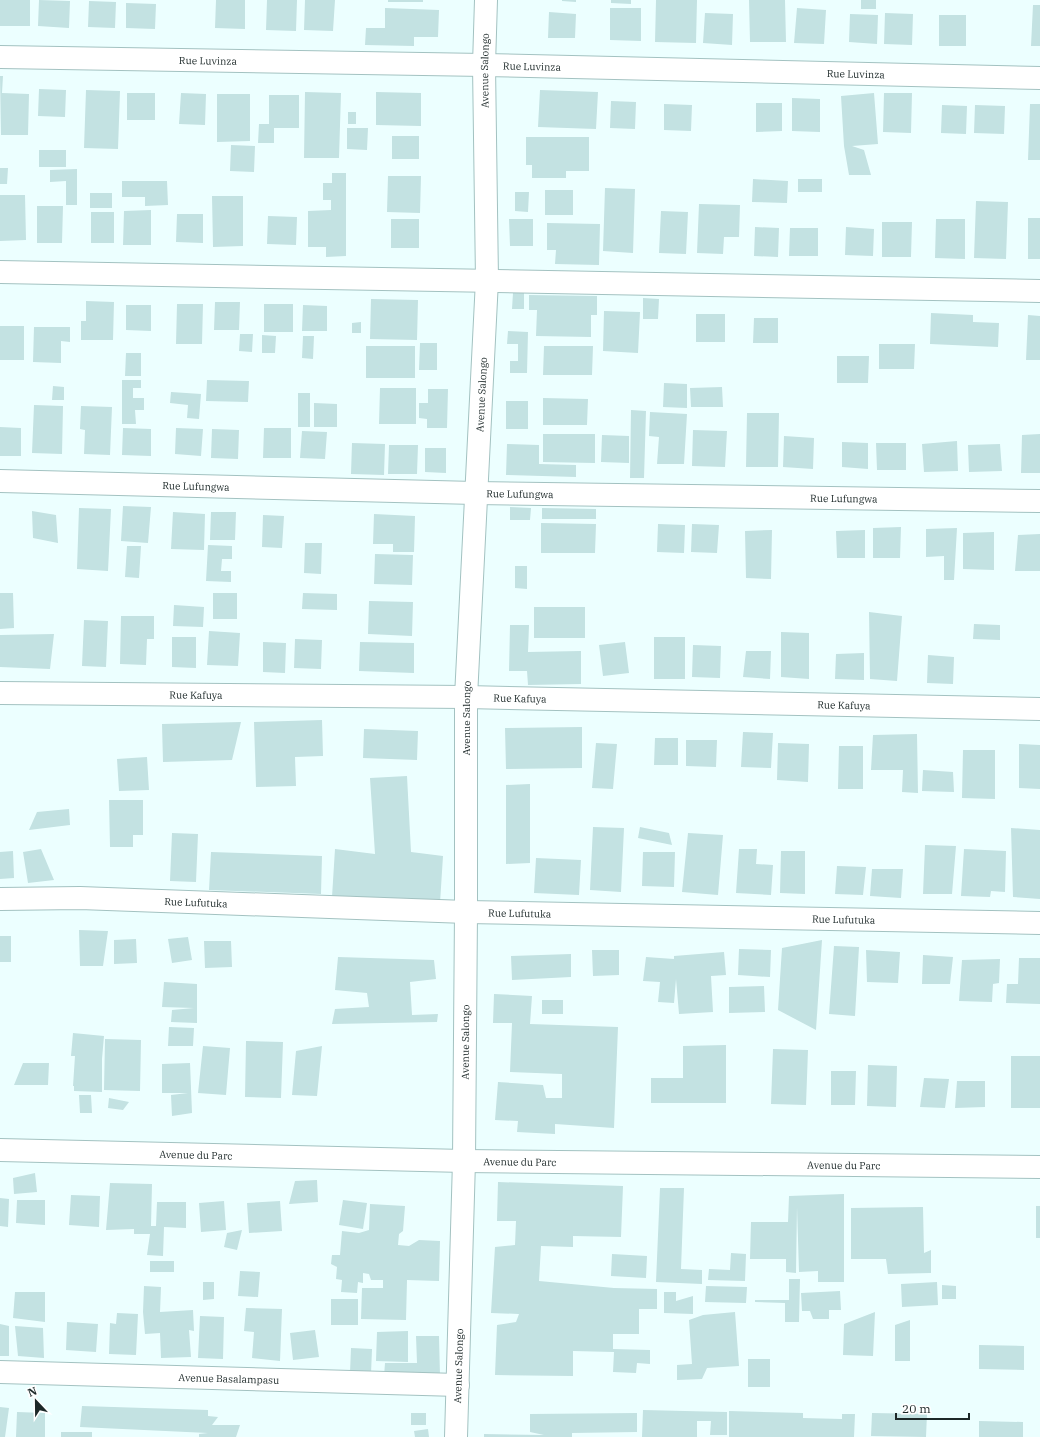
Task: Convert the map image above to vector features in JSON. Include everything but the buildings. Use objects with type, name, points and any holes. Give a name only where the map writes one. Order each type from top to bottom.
[{"type":"street","name":"Avenue Salongo","points":[[456,1437],[464,1161],[466,697],[487,280],[484,65],[486,0]]},
{"type":"street","name":"Rue Luvinza","points":[[0,57],[484,65],[1040,78]]},
{"type":"street","points":[[0,272],[1040,291]]},
{"type":"street","name":"Rue Lufungwa","points":[[0,481],[476,493],[1040,501]]},
{"type":"street","name":"Rue Kafuya","points":[[0,693],[466,697],[1040,708]]},
{"type":"street","name":"Rue Lufutuka","points":[[0,899],[80,898],[466,912],[1040,923]]},
{"type":"street","name":"Avenue du Parc","points":[[0,1150],[464,1161],[1040,1167]]},
{"type":"street","name":"Avenue Basalampasu","points":[[0,1372],[458,1385]]}]
